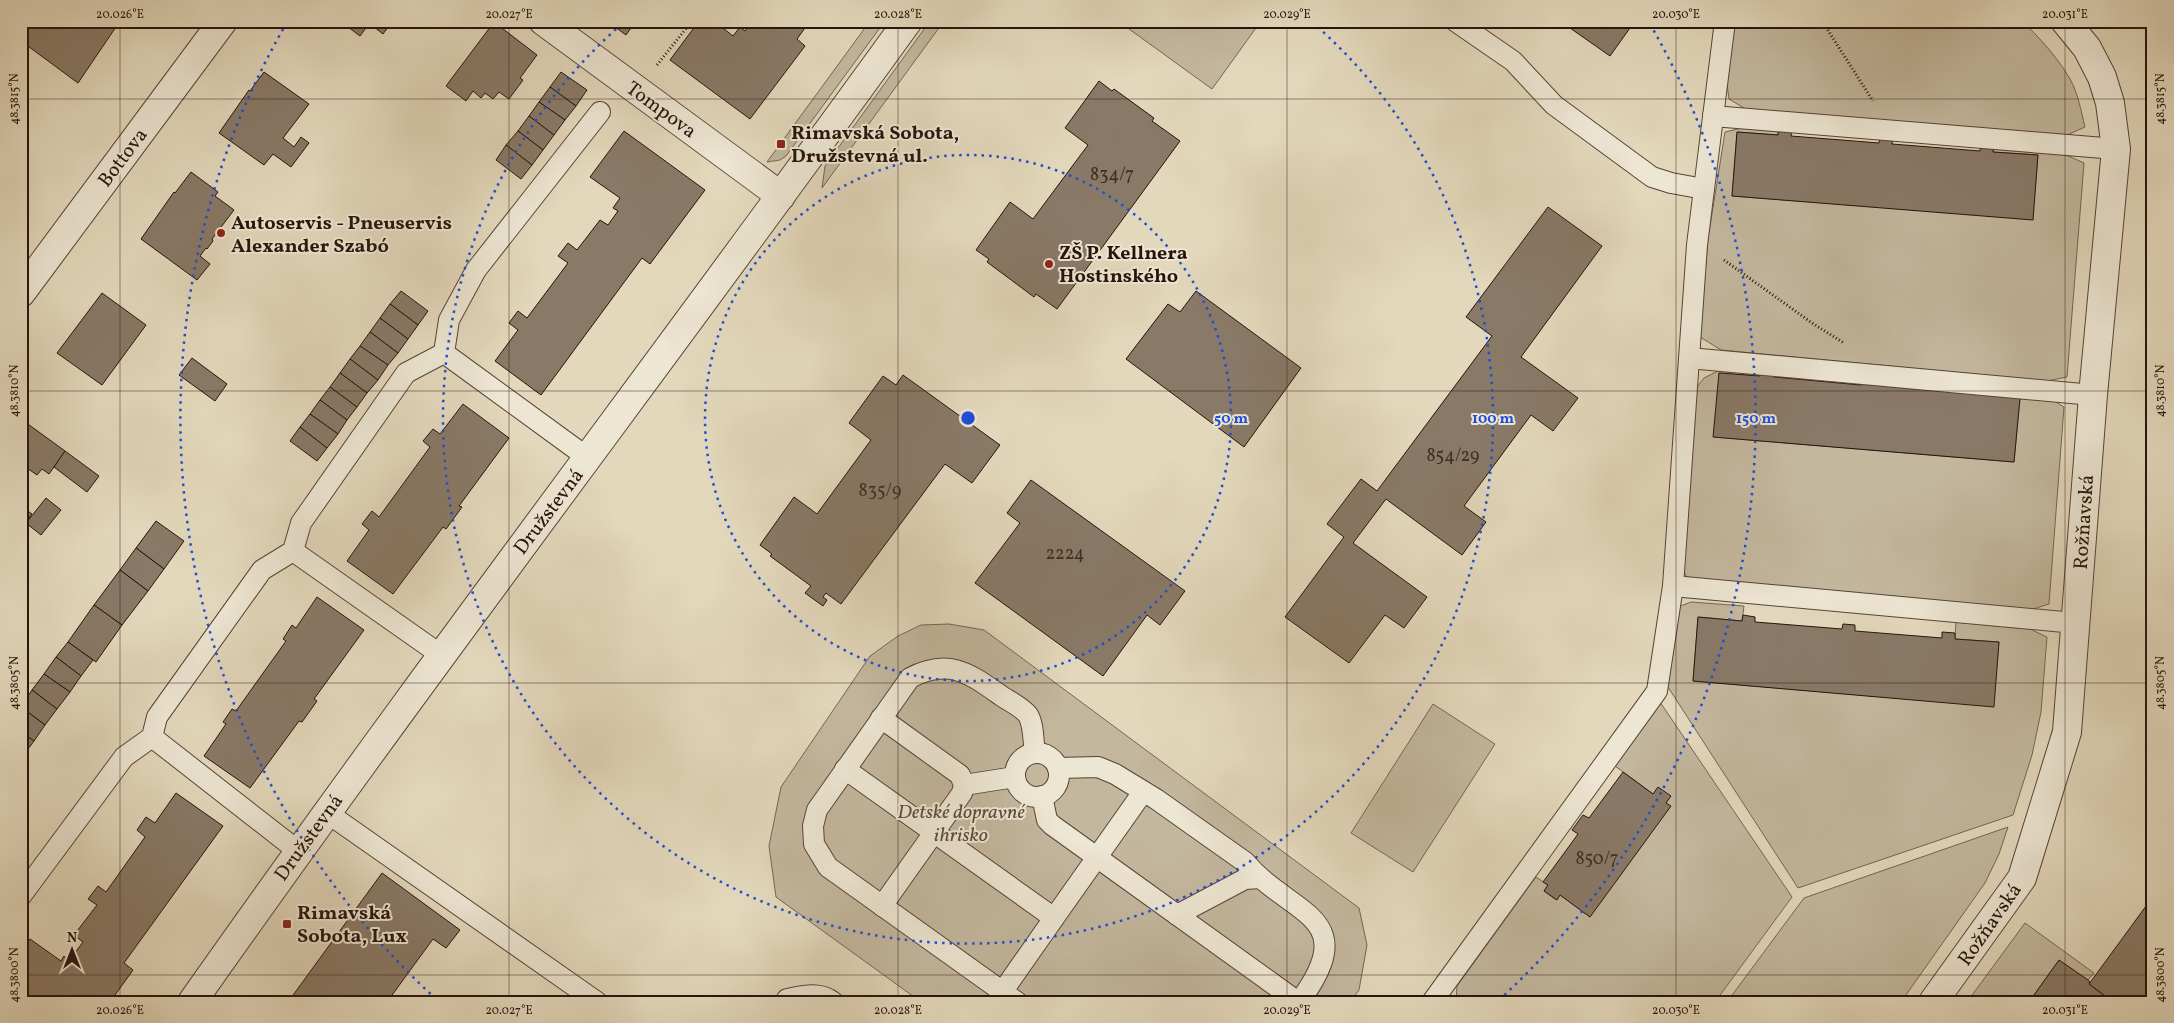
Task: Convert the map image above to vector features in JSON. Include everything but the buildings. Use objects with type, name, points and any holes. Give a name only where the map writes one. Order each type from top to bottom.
[{"type":"street","name":"Bottova","points":[[21,293],[223,21]]},
{"type":"street","name":"Tompova","points":[[543,21],[781,196]]},
{"type":"street","name":"Družstevná","points":[[192,1002],[326,812],[908,21]]},
{"type":"street","name":"Rožňavská","points":[[1933,1002],[2022,878],[2066,732],[2093,395],[2116,150],[2110,103],[2102,77],[2087,48],[2065,21]]},
{"type":"lane","points":[[1455,21],[1513,61],[1554,105],[1652,177],[1671,183],[1704,189]]},
{"type":"lane","points":[[1432,1002],[1656,691],[1672,586],[1697,245],[1725,21]]},
{"type":"lane","points":[[444,353],[449,320],[476,270],[600,112]]},
{"type":"lane","points":[[1713,116],[2116,150]]},
{"type":"lane","points":[[444,353],[588,458]]},
{"type":"lane","points":[[21,896],[28,877],[124,757],[152,738],[157,717],[262,570],[293,551],[301,523],[406,372],[444,353]]},
{"type":"lane","points":[[1689,358],[2093,395]]},
{"type":"lane","points":[[293,551],[441,655]]},
{"type":"lane","points":[[1672,586],[2075,623]]},
{"type":"lane","points":[[1035,753],[1030,721],[1027,714],[976,677],[962,670],[948,667],[934,668],[910,678],[817,810],[813,826],[814,844],[828,867],[1010,997],[1054,918],[1143,792]]},
{"type":"lane","points":[[881,718],[960,775],[964,785],[962,793],[882,906]]},
{"type":"lane","points":[[152,738],[298,851]]},
{"type":"lane","points":[[1035,753],[1045,754],[1053,759],[1058,768],[1060,778],[1056,787],[1049,794],[1030,796],[1021,791],[1016,782],[1015,777],[1018,763],[1025,756],[1035,753]]},
{"type":"lane","points":[[1042,796],[1047,820],[1097,858],[1299,1002],[1321,968],[1325,948],[1319,926],[1310,915],[1260,878],[1245,862],[1156,799],[1115,774],[1098,767],[1058,768]]},
{"type":"lane","points":[[845,769],[1054,918]]},
{"type":"lane","points":[[964,785],[1015,777]]},
{"type":"lane","points":[[326,812],[598,1002]]},
{"type":"lane","points":[[1177,915],[1245,879],[1260,878]]},
{"type":"lane","points":[[785,1002],[787,999],[809,994],[828,998],[833,1002]]},
{"type":"path","points":[[656,66],[692,21]]},
{"type":"path","points":[[1822,21],[1885,119],[1884,130]]},
{"type":"path","points":[[1697,245],[1714,254],[1812,324],[1862,353],[1861,374]]},
{"type":"green space","points":[[870,21],[885,21],[786,156],[780,160],[767,162]]},
{"type":"green space","points":[[930,21],[944,21],[822,188],[825,166]]},
{"type":"green space","points":[[1118,21],[1261,21],[1212,89]]},
{"type":"green space","points":[[1735,21],[2022,21],[2048,48],[2073,84],[2085,127],[2067,135],[1747,110],[1729,99],[1727,84]]},
{"type":"green space","points":[[1742,128],[1778,131],[1778,135],[1737,132],[1732,196],[2032,219],[2038,155],[1993,152],[1993,149],[2066,155],[2084,163],[2067,377],[2047,381],[1721,350],[1700,337],[1708,239],[1725,132]]},
{"type":"green space","points":[[1718,371],[1760,374],[1760,376],[1719,373],[1714,437],[2014,462],[2020,398],[2051,399],[2064,407],[2049,604],[2030,610],[1695,580],[1686,576],[1682,566],[1697,387],[1704,378]]},
{"type":"green space","points":[[1691,602],[1744,606],[1742,621],[1698,617],[1693,681],[1993,706],[1999,642],[1955,639],[1956,622],[2030,629],[2047,637],[2041,712],[2032,755],[2013,815],[1798,888],[1666,684],[1678,607]]},
{"type":"green space","name":"Detské dopravné ihrisko","points":[[949,624],[984,630],[1359,908],[1367,945],[1359,990],[1350,1002],[921,1002],[776,897],[769,846],[781,787],[870,656],[898,636],[921,625]]},
{"type":"green space","points":[[1660,702],[1792,897],[1715,1002],[1456,1002],[1457,986],[1536,877],[1548,885],[1544,891],[1556,900],[1560,895],[1590,917],[1653,794],[1615,766]]},
{"type":"green space","points":[[1433,704],[1495,744],[1413,872],[1351,833]]},
{"type":"green space","points":[[2008,827],[1999,854],[1985,883],[1901,1002],[1727,1002],[1804,898]]},
{"type":"green space","points":[[2025,923],[2094,973],[2088,980],[2059,960],[2029,1002],[1967,1002]]},
{"type":"place","name":"Rimavská Sobota, Družstevná ul.","points":[[781,144]]},
{"type":"place","name":"Autoservis - Pneuservis Alexander Szabó","points":[[221,233]]},
{"type":"place","name":"ZŠ P. Kellnera Hostinského","points":[[1049,264]]},
{"type":"place","name":"Rimavská Sobota, Lux","points":[[287,924]]}]
